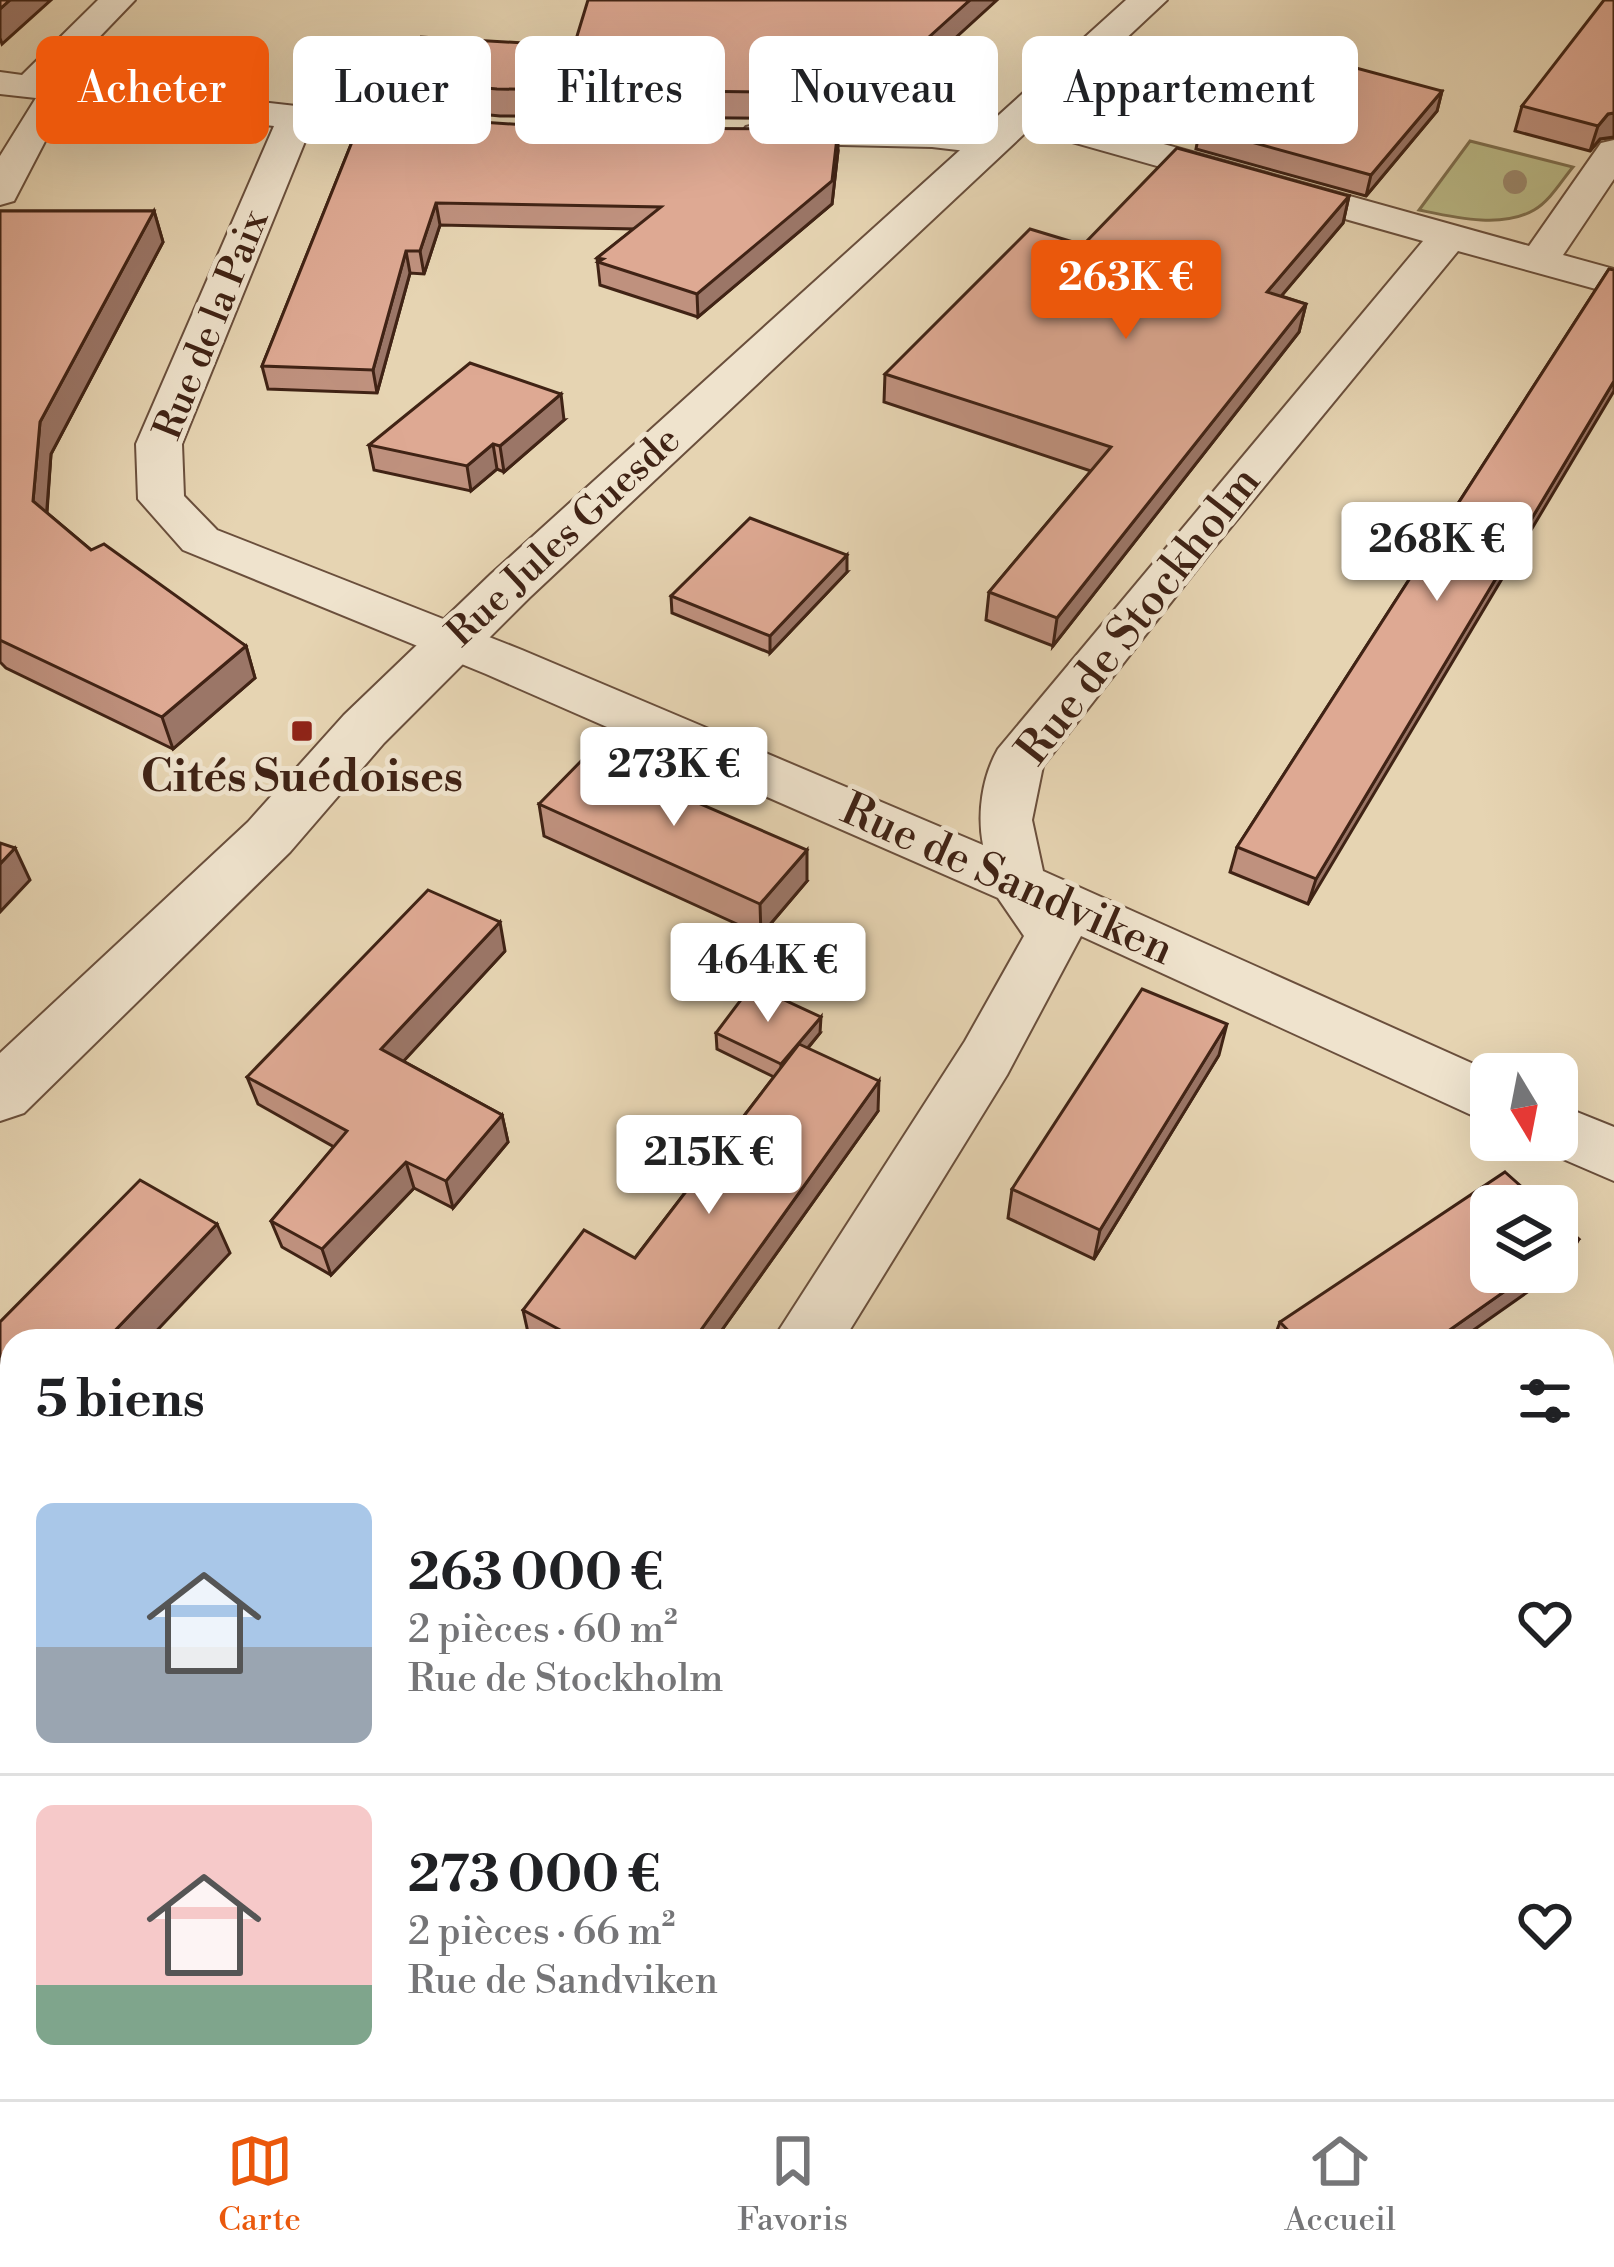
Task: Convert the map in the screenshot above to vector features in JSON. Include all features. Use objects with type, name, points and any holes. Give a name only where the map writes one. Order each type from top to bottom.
[{"type":"street","points":[[31,86],[118,0]]},
{"type":"street","name":"Rue Jules Guesde","points":[[0,1094],[268,837],[364,729],[454,641],[1148,0]]},
{"type":"street","points":[[31,86],[293,116]]},
{"type":"street","points":[[0,193],[37,121],[31,86]]},
{"type":"street","name":"Rue de la Paix","points":[[293,123],[159,443],[161,499],[200,540],[454,641]]},
{"type":"street","points":[[725,135],[932,136],[1008,130],[1449,236],[1614,282]]},
{"type":"street","points":[[1540,261],[1614,151]]},
{"type":"street","name":"Rue de Stockholm","points":[[814,1329],[986,1058],[1053,935],[1018,883],[1005,820],[1017,762],[1191,544],[1449,236]]},
{"type":"street","name":"Rue de Sandviken","points":[[454,641],[1018,883],[1470,1089]]},
{"type":"street","points":[[1578,1139],[1614,1155]]},
{"type":"green space","points":[[1470,141],[1573,167],[1545,201],[1521,216],[1477,220],[1419,210]]},
{"type":"building","points":[[588,0],[970,0],[930,36],[749,36],[749,92],[725,92],[725,36],[577,36]]},
{"type":"building","points":[[1604,0],[1614,0],[1614,113],[1598,126],[1522,106]]},
{"type":"building","points":[[491,41],[515,43],[515,89],[491,88]]},
{"type":"building","points":[[1358,68],[1442,91],[1371,175],[1258,144],[1358,144]]},
{"type":"building","points":[[491,123],[515,124],[515,144],[725,144],[725,129],[749,129],[749,144],[836,144],[832,181],[697,294],[598,262],[603,259],[597,258],[661,207],[436,203],[420,251],[406,251],[373,370],[262,366],[351,144],[491,144]]},
{"type":"building","points":[[1177,148],[1349,196],[1267,292],[1306,304],[1057,618],[989,592],[1111,447],[885,374],[1030,229],[1083,245]]},
{"type":"building","points":[[0,211],[154,211],[40,422],[33,501],[91,550],[104,544],[246,646],[162,717],[0,640]]},
{"type":"building","points":[[1609,269],[1614,270],[1614,381],[1316,879],[1237,847]]},
{"type":"building","points":[[470,363],[561,394],[500,446],[493,444],[467,466],[369,445]]},
{"type":"building","points":[[750,518],[847,555],[770,636],[671,596]]},
{"type":"building","points":[[587,755],[807,850],[760,904],[539,804]]},
{"type":"building","points":[[0,843],[15,848],[0,864]]},
{"type":"building","points":[[428,890],[500,922],[381,1049],[502,1115],[446,1181],[406,1162],[322,1249],[271,1221],[347,1131],[247,1077]]},
{"type":"building","points":[[752,985],[821,1017],[781,1064],[716,1033]]},
{"type":"building","points":[[1142,989],[1227,1024],[1100,1230],[1012,1189]]},
{"type":"building","points":[[799,1044],[879,1081],[702,1329],[558,1329],[523,1310],[584,1230],[635,1258]]},
{"type":"building","points":[[1505,1172],[1520,1185],[1486,1185]]},
{"type":"building","points":[[140,1180],[217,1224],[116,1329],[0,1329],[0,1322]]},
{"type":"building","points":[[1470,1195],[1470,1293],[1502,1293],[1451,1329],[1287,1329],[1280,1322]]},
{"type":"place","name":"Cités Suédoises","points":[[302,731]]}]
